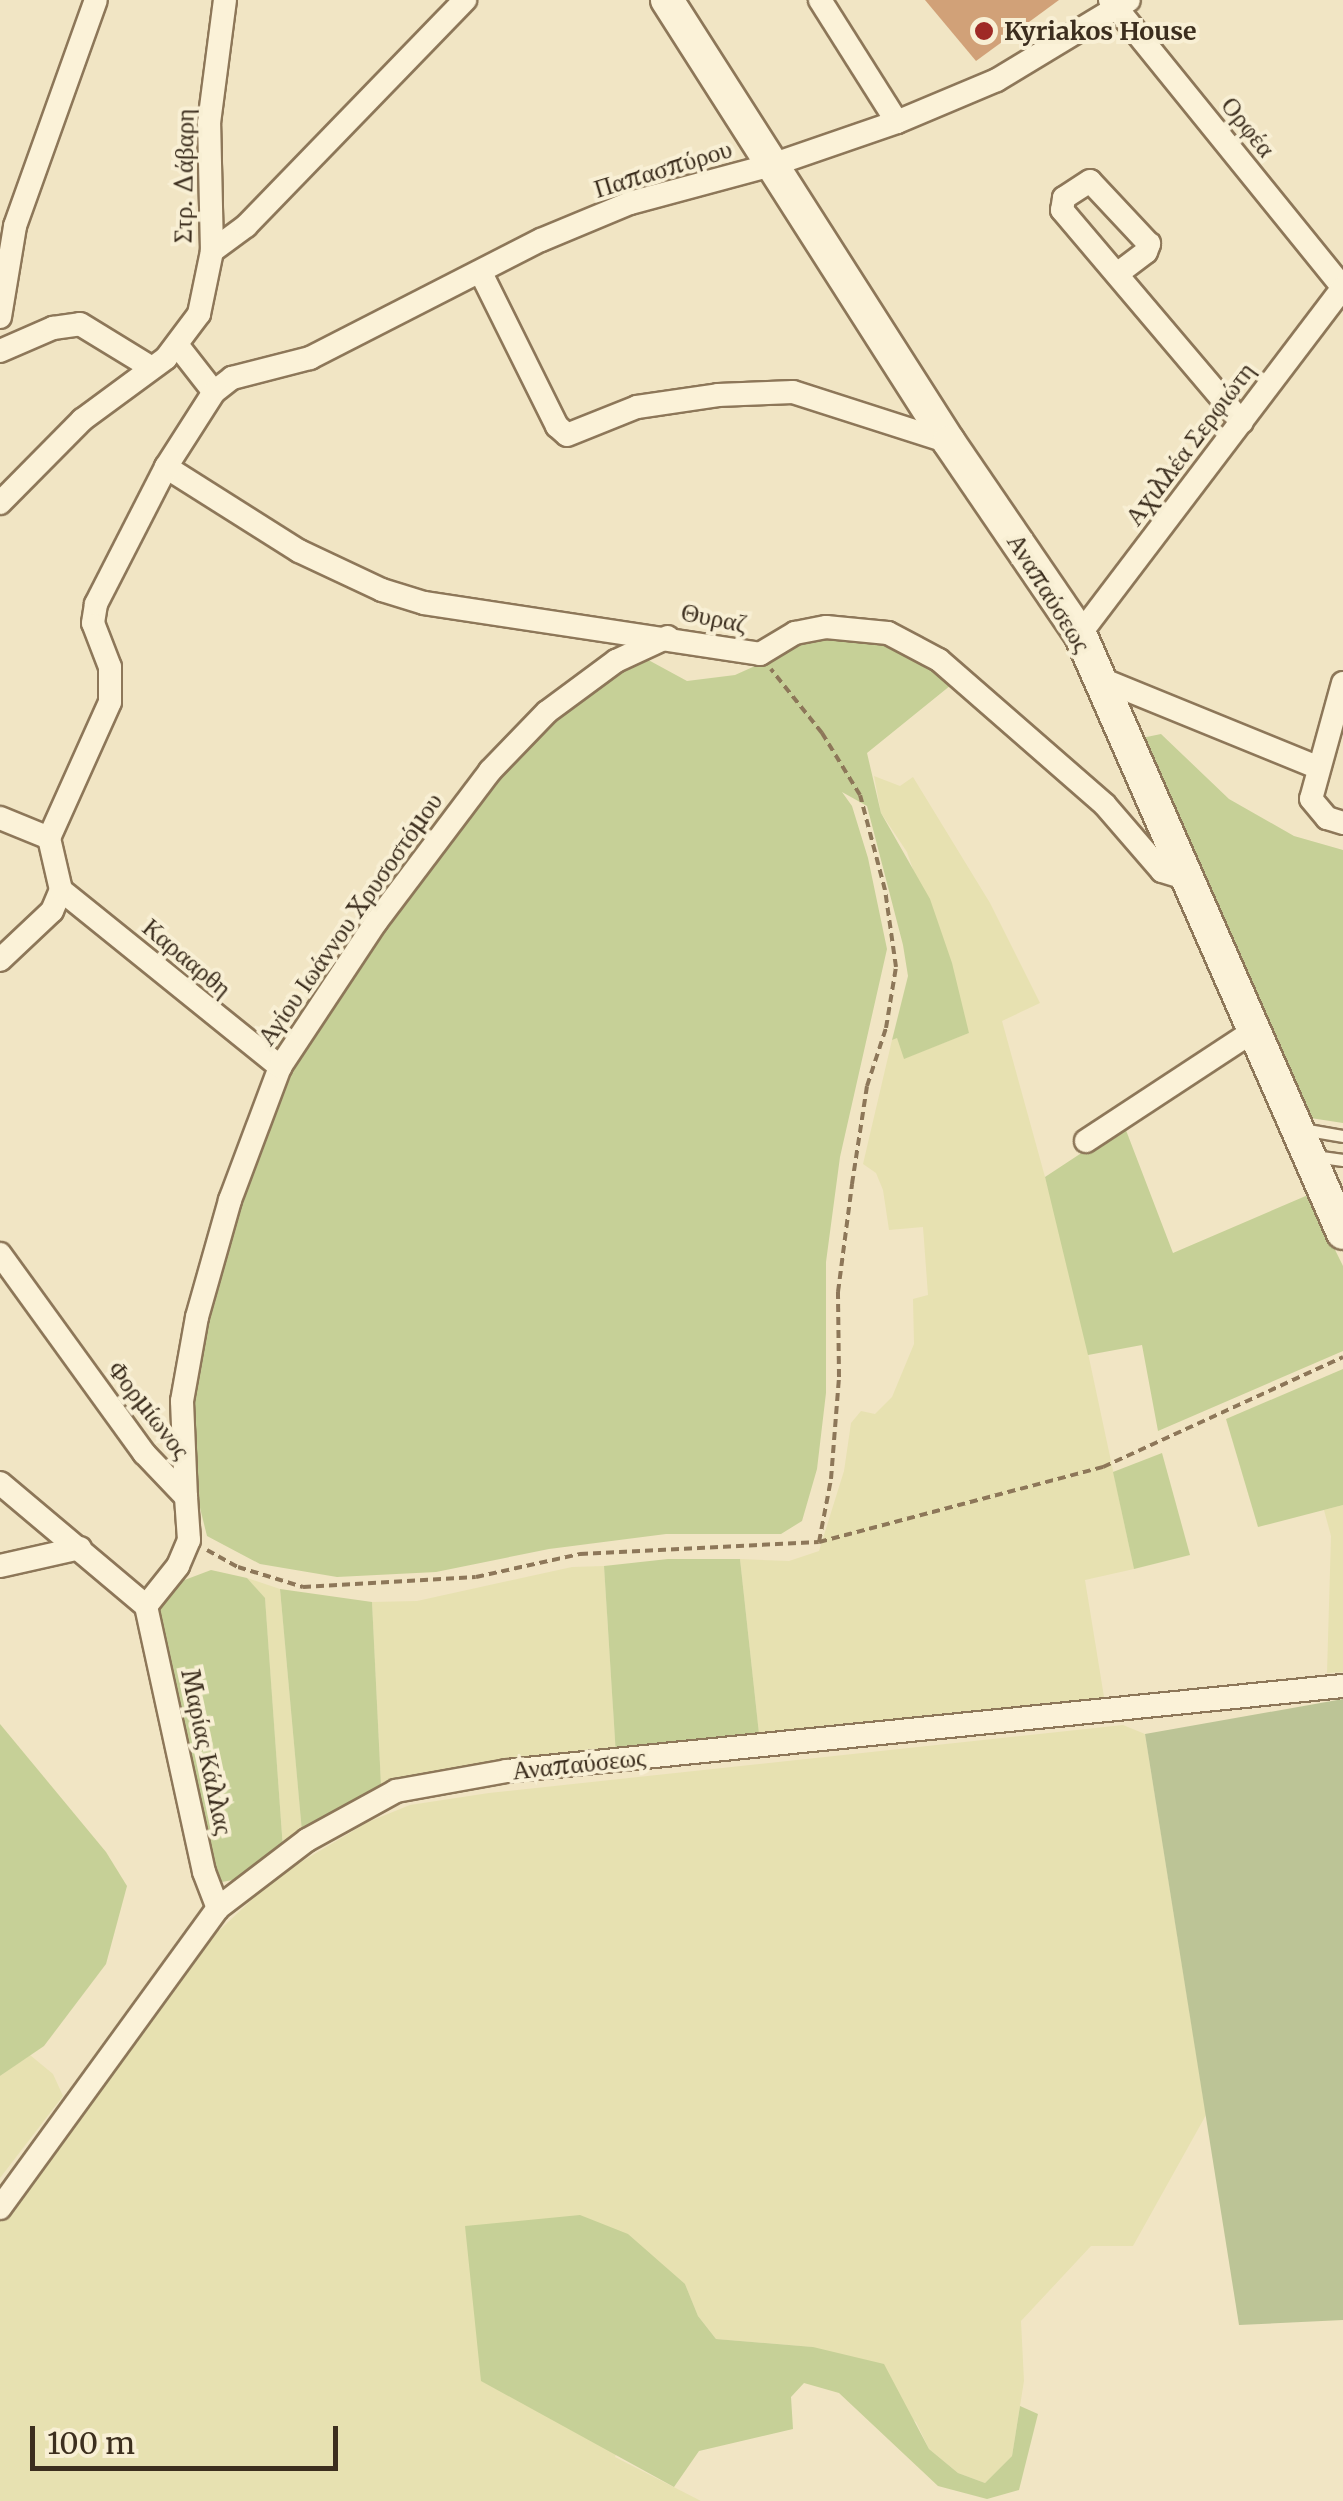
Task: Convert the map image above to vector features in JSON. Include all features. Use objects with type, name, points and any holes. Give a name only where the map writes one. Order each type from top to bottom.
[{"type":"street","points":[[0,318],[5,244],[96,0]]},
{"type":"street","name":"Στρ. Δάβαρη","points":[[178,346],[200,314],[212,250],[209,123],[225,0]]},
{"type":"street","points":[[212,250],[246,226],[465,0]]},
{"type":"street","name":"Αναπαύσεως","points":[[667,0],[950,442],[1080,634],[1343,1233]]},
{"type":"street","points":[[820,0],[897,122]]},
{"type":"street","name":"Παπασπύρου","points":[[214,392],[232,378],[310,358],[542,240],[630,203],[772,165],[897,122],[997,80],[1118,2]]},
{"type":"street","name":"Ορφέα","points":[[1118,2],[1343,288]]},
{"type":"street","points":[[481,274],[557,426],[567,435],[637,407],[731,394],[793,392],[950,442]]},
{"type":"street","points":[[1118,274],[1242,422]]},
{"type":"street","name":"Αχιλλέα Σερφιώτη","points":[[1080,634],[1343,288]]},
{"type":"street","points":[[0,351],[53,328],[80,324],[152,368]]},
{"type":"street","points":[[0,502],[82,420],[178,346],[214,392],[166,467],[96,604],[93,623],[110,668],[110,702],[49,838],[60,890],[52,911],[0,960]]},
{"type":"street","name":"Θυραζ","points":[[166,467],[298,551],[382,590],[471,611],[668,637],[760,654],[795,632],[826,627],[888,633],[939,660],[1104,806],[1162,872],[1189,879]]},
{"type":"street","name":"Αγίου Ιωάννου Χρυσοστόμου","points":[[186,1497],[182,1401],[197,1317],[230,1200],[280,1067],[353,954],[490,772],[547,712],[616,662],[668,637]]},
{"type":"street","points":[[1101,679],[1318,768]]},
{"type":"street","points":[[1343,684],[1311,799],[1327,818],[1343,822]]},
{"type":"street","points":[[0,818],[49,838]]},
{"type":"street","name":"Καρααρθη","points":[[60,890],[280,1067]]},
{"type":"street","points":[[1086,1141],[1255,1030]]},
{"type":"street","name":"Φορμίωνος","points":[[0,1254],[144,1453],[186,1497],[190,1540]]},
{"type":"street","points":[[0,1483],[146,1606],[178,1566],[190,1540]]},
{"type":"street","points":[[0,1566],[80,1548]]},
{"type":"street","name":"Μαρίας Κάλλας","points":[[146,1606],[204,1872],[218,1908]]},
{"type":"street","name":"Αναπαύσεως","points":[[0,2208],[218,1908],[307,1840],[396,1792],[507,1771],[1343,1686]]},
{"type":"lane","points":[[1304,1142],[1343,1136]]},
{"type":"lane","points":[[1304,1142],[1343,1160]]},
{"type":"path","points":[[760,654],[822,733],[860,795],[885,890],[896,967],[886,1028],[867,1086],[849,1202],[838,1292],[840,1376],[831,1478],[819,1542]]},
{"type":"path","points":[[190,1540],[238,1567],[302,1587],[476,1577],[580,1554],[819,1542],[1103,1466],[1343,1357]]},
{"type":"shaded area","points":[[874,776],[900,786],[913,777],[990,903],[1040,1003],[1002,1021],[1069,1264],[1134,1569],[1085,1580],[1105,1703],[760,1743],[740,1559],[789,1561],[819,1551],[844,1471],[851,1423],[861,1411],[875,1414],[892,1397],[914,1344],[913,1299],[928,1295],[923,1227],[889,1230],[883,1190],[876,1173],[863,1164],[892,1040],[897,1037],[905,1058],[969,1033],[907,852],[881,813]]},
{"type":"shaded area","points":[[1343,1505],[1343,1672],[1327,1673],[1331,1536],[1324,1510]]},
{"type":"shaded area","points":[[604,1566],[616,1756],[381,1785],[372,1602],[417,1601],[572,1567]]},
{"type":"shaded area","points":[[247,1578],[280,1589],[302,1832],[283,1849],[265,1599]]},
{"type":"shaded area","points":[[1123,1725],[1145,1734],[1206,2115],[1133,2246],[1091,2246],[1021,2321],[1024,2381],[1012,2456],[985,2483],[958,2473],[929,2449],[916,2422],[813,2347],[716,2339],[698,2316],[685,2284],[615,2457],[701,2501],[0,2501],[0,2219],[207,1942],[276,1877],[368,1822],[410,1805],[489,1793]]},
{"type":"shaded area","points":[[30,2055],[53,2074],[63,2096],[0,2178],[0,2076]]},
{"type":"green space","points":[[876,638],[956,681],[867,753],[881,813],[930,899],[952,963],[969,1033],[904,1059],[897,1038],[892,1040],[908,976],[903,945],[867,806],[842,792],[852,806],[868,858],[887,949],[840,1157],[826,1262],[826,1393],[817,1469],[802,1521],[781,1534],[666,1534],[549,1549],[436,1572],[337,1577],[260,1564],[207,1536],[198,1500],[188,1405],[217,1278],[273,1101],[320,1014],[468,809],[552,717],[641,656],[687,681],[735,675],[815,639]]},
{"type":"green space","points":[[1161,734],[1229,799],[1294,836],[1343,850],[1343,1123],[1304,1117],[1137,739]]},
{"type":"green space","points":[[1124,1125],[1173,1253],[1308,1195],[1343,1266],[1343,1351],[1158,1431],[1142,1345],[1088,1355],[1045,1177]]},
{"type":"green space","points":[[1343,1369],[1343,1505],[1258,1527],[1226,1419]]},
{"type":"green space","points":[[1162,1453],[1190,1555],[1134,1569],[1113,1472]]},
{"type":"green space","points":[[668,1559],[740,1559],[760,1743],[616,1756],[604,1566]]},
{"type":"green space","points":[[211,1570],[247,1578],[265,1598],[283,1849],[233,1880],[216,1883],[158,1624],[159,1604],[174,1584]]},
{"type":"green space","points":[[280,1589],[372,1602],[381,1785],[302,1832]]},
{"type":"green space","points":[[1343,1699],[1343,2320],[1239,2325],[1145,1734]]},
{"type":"green space","points":[[0,1724],[106,1852],[127,1886],[106,1964],[44,2046],[0,2076]]},
{"type":"green space","points":[[580,2215],[628,2234],[685,2284],[698,2316],[716,2339],[813,2347],[884,2364],[929,2449],[958,2473],[985,2483],[1012,2456],[1020,2406],[1038,2414],[1019,2490],[987,2499],[938,2486],[839,2393],[804,2383],[791,2397],[793,2429],[699,2451],[674,2487],[481,2381],[465,2226]]},
{"type":"building","name":"Kyriakos House","points":[[925,0],[1059,0],[976,61]]},
{"type":"place","name":"Kyriakos House","points":[[984,31]]}]
